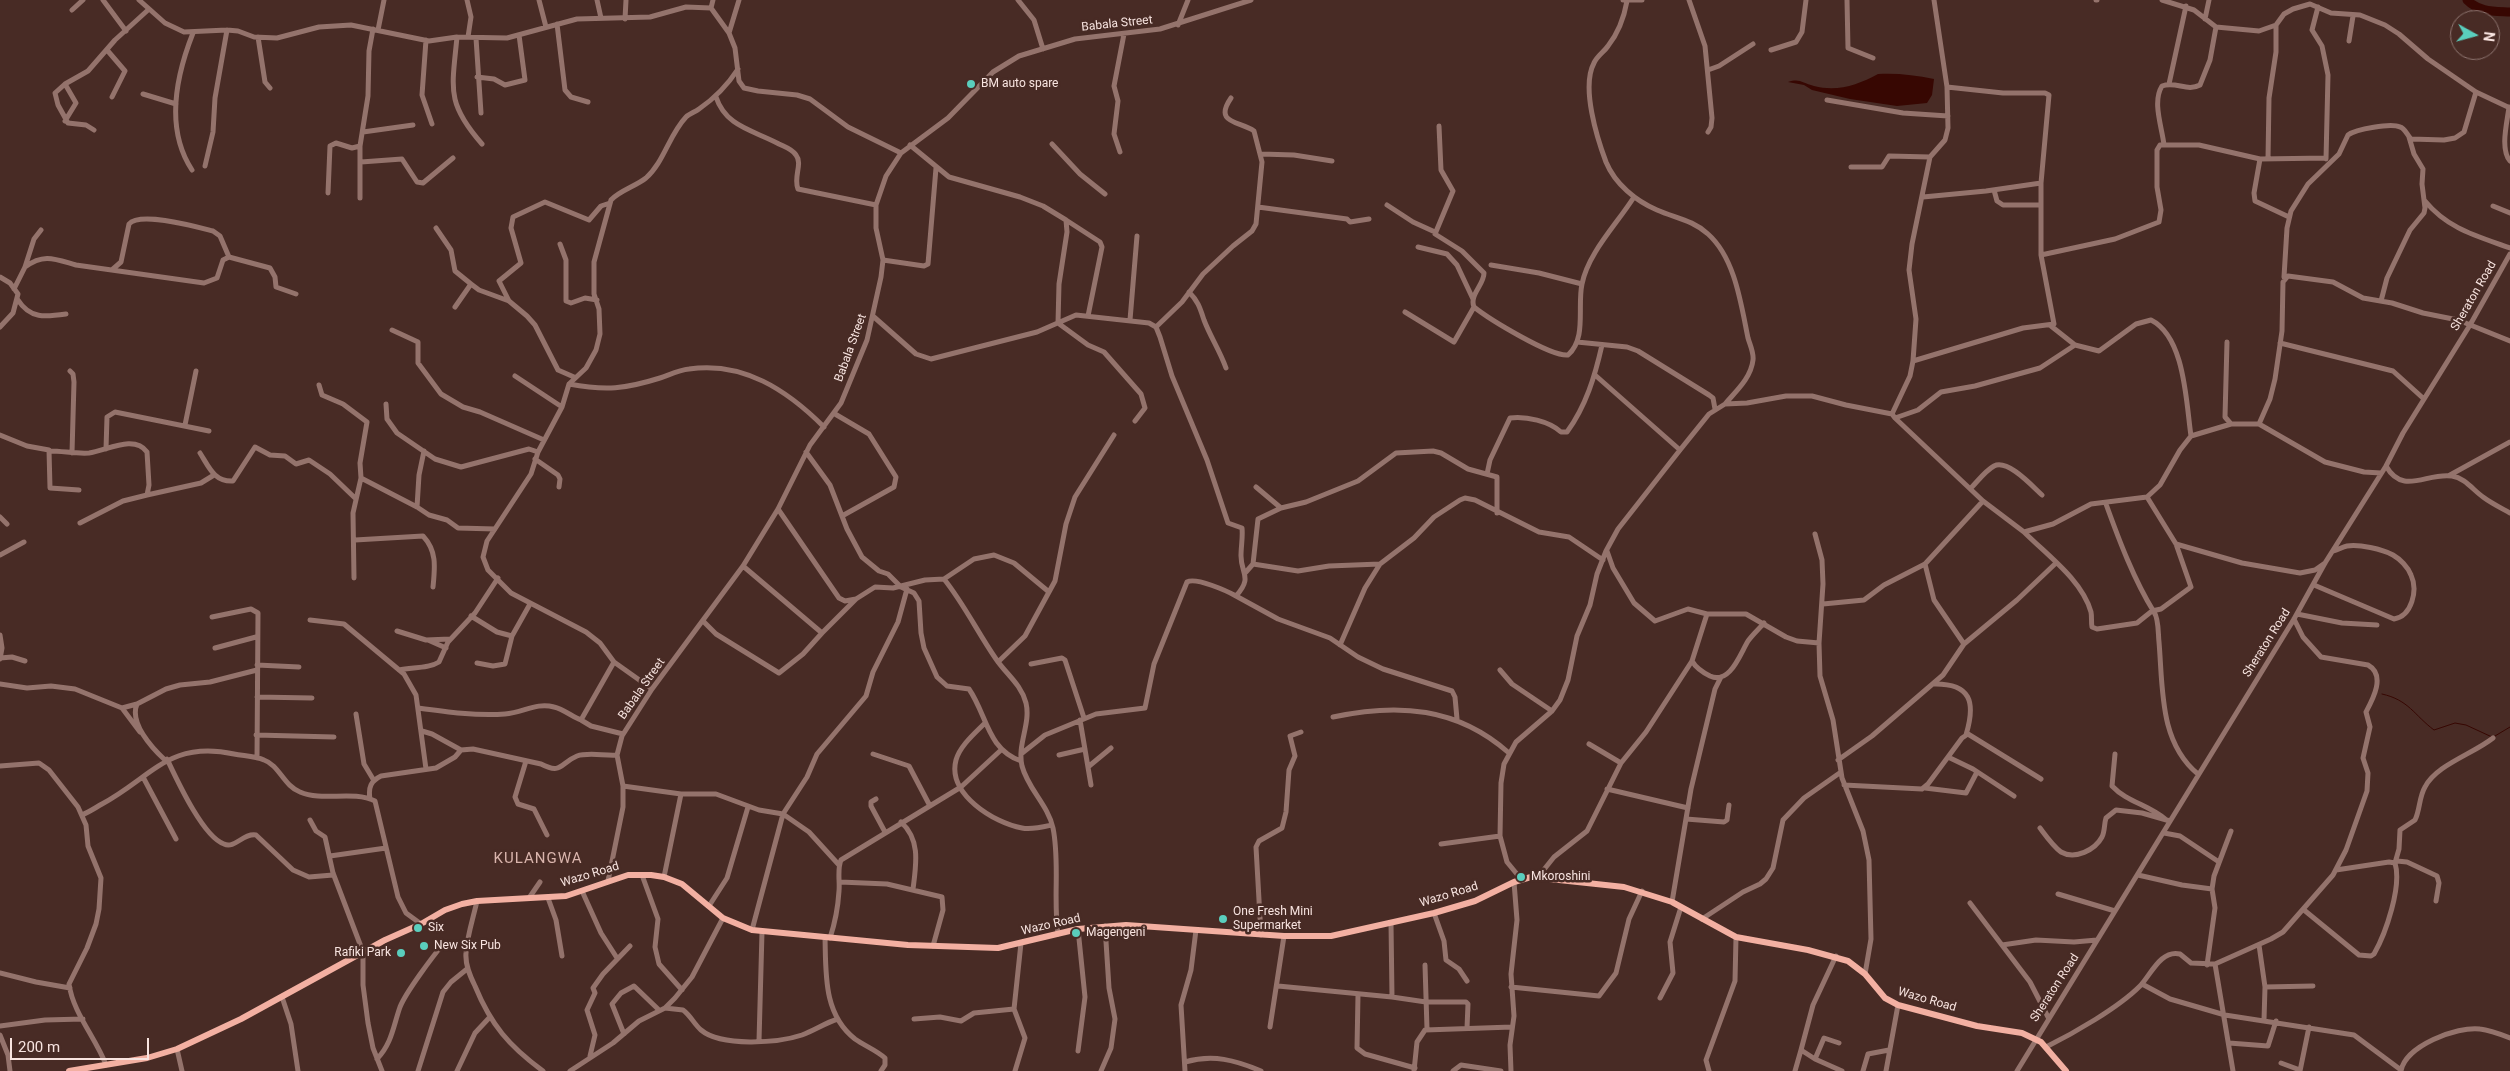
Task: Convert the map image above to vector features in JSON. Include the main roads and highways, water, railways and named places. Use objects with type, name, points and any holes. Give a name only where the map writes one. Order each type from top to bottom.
[{"type":"main road","name":"Wazo Road","points":[[69,1071],[147,1058],[177,1050],[282,997],[363,952],[421,924],[445,910],[477,901],[566,896],[628,875],[642,875],[664,876],[682,884],[723,918],[752,930],[933,946],[998,948],[1078,929],[1126,925],[1262,935],[1331,936],[1434,913],[1475,901],[1518,880],[1538,877],[1642,891],[1672,902],[1736,937],[1836,956],[1853,964],[1865,974],[1885,998],[1898,1005],[1977,1026],[2022,1033],[2046,1047],[2066,1071]]},
{"type":"waterway","points":[[2467,0],[2482,9],[2510,12]]},
{"type":"waterway","points":[[2382,694],[2405,704],[2434,730],[2455,723],[2466,725],[2492,737]]},
{"type":"waterway","points":[[2495,736],[2510,727]]},
{"type":"place","name":"BM auto spare","points":[[971,84]]},
{"type":"place","name":"Mkoroshini","points":[[1521,877]]},
{"type":"place","name":"One Fresh Mini Supermarket","points":[[1223,919]]},
{"type":"place","name":"Six","points":[[418,928]]},
{"type":"place","name":"Magengeni","points":[[1076,933]]},
{"type":"place","name":"New Six Pub","points":[[424,946]]},
{"type":"place","name":"Rafiki Park","points":[[401,953]]},
{"type":"district","name":"KULANGWA","points":[[538,859]]}]
